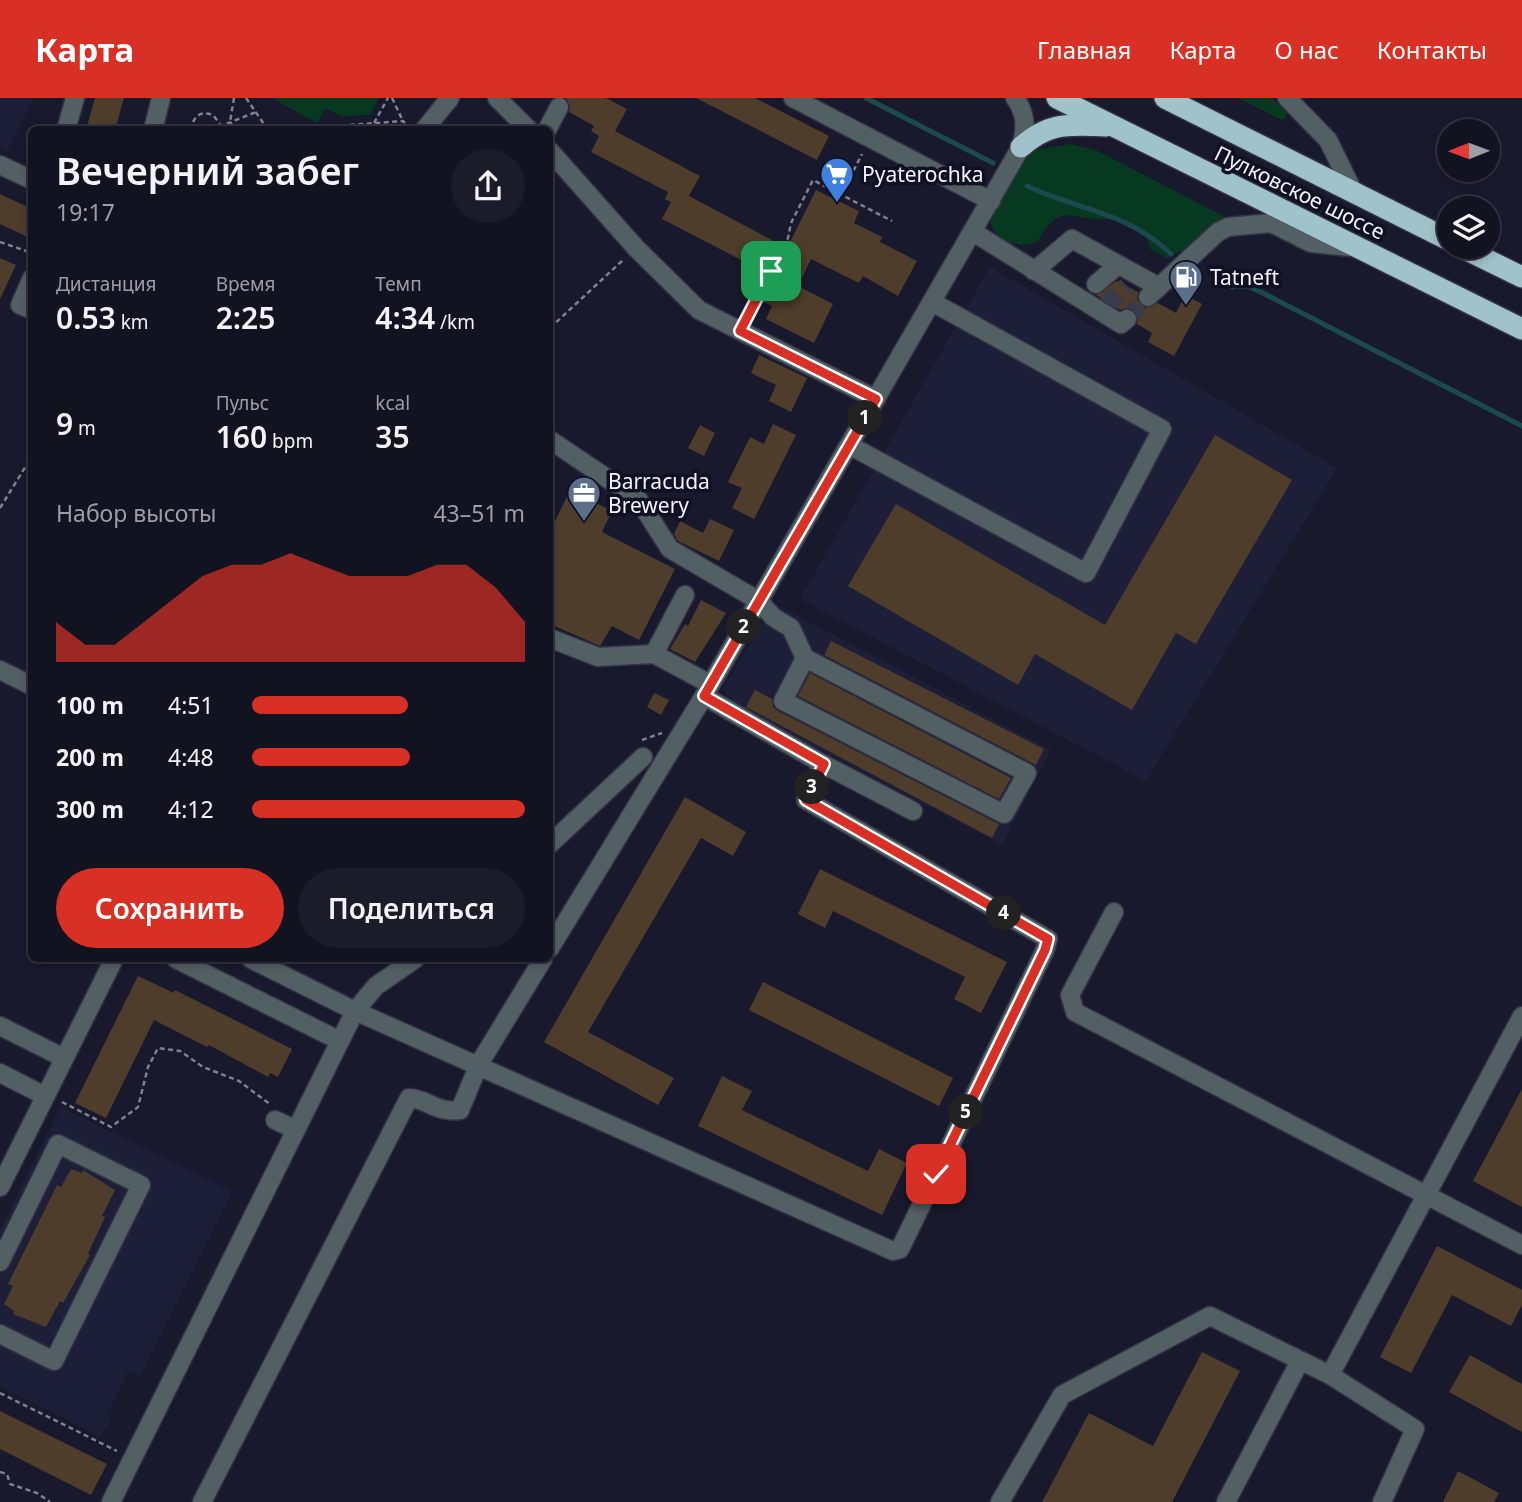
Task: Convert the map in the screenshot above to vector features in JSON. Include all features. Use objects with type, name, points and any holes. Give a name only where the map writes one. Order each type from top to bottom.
[{"type":"highway","name":"Пулковское шоссе","points":[[1057,98],[1522,329]]},
{"type":"highway","name":"Пулковское шоссе","points":[[1165,98],[1437,234]]},
{"type":"highway","points":[[1021,147],[1038,133],[1051,127],[1114,127]]},
{"type":"highway","points":[[1485,259],[1522,277]]},
{"type":"street","points":[[67,126],[75,98]]},
{"type":"street","points":[[154,126],[161,98]]},
{"type":"street","points":[[427,126],[450,98]]},
{"type":"street","points":[[497,98],[525,126]]},
{"type":"street","points":[[793,98],[990,201]]},
{"type":"street","points":[[553,943],[707,690],[1021,147],[1026,124],[1024,110],[1015,98]]},
{"type":"street","points":[[1287,98],[1328,140],[1354,193]]},
{"type":"street","points":[[549,126],[559,107]]},
{"type":"street","points":[[553,154],[636,248],[699,310],[876,399]]},
{"type":"street","points":[[0,165],[28,178]]},
{"type":"street","points":[[1034,271],[1072,239],[1118,265],[1132,281],[1153,292],[1218,232],[1228,227],[1271,223],[1311,243],[1357,248]]},
{"type":"street","points":[[973,232],[1034,271],[1086,293],[1121,324],[1127,319]]},
{"type":"street","points":[[1086,293],[1118,265]]},
{"type":"street","points":[[28,287],[20,305],[28,308]]},
{"type":"street","points":[[849,444],[1086,573],[1162,429],[932,302]]},
{"type":"street","points":[[553,448],[638,499],[670,549],[759,601],[773,617],[791,628],[805,658],[1027,773],[1004,814],[783,701],[805,658]]},
{"type":"street","points":[[654,654],[685,595]]},
{"type":"street","points":[[553,639],[598,657],[654,654],[824,764],[913,811]]},
{"type":"street","points":[[0,670],[28,684]]},
{"type":"street","points":[[553,841],[643,757]]},
{"type":"street","points":[[257,962],[355,1011],[479,1064],[893,1251],[900,1249],[1048,939],[806,800],[824,764]]},
{"type":"street","points":[[1114,912],[1070,995],[1075,1012],[1429,1194],[1522,1245]]},
{"type":"street","points":[[2,1179],[112,962]]},
{"type":"street","points":[[182,962],[340,1041]]},
{"type":"street","points":[[111,1502],[355,1011],[376,986],[411,962]]},
{"type":"street","points":[[202,1502],[409,1098],[421,1099],[443,1112],[460,1110],[479,1064],[541,962]]},
{"type":"street","points":[[1330,1375],[1522,1016]]},
{"type":"street","points":[[0,1026],[64,1058]]},
{"type":"street","points":[[0,1073],[46,1095]]},
{"type":"street","points":[[275,1120],[298,1125]]},
{"type":"street","points":[[0,1262],[58,1144],[141,1185],[54,1361],[0,1334]]},
{"type":"street","points":[[1000,1502],[1062,1395],[1210,1316],[1330,1375],[1415,1429],[1382,1502]]},
{"type":"street","points":[[1226,1502],[1300,1361]]},
{"type":"path","points":[[232,126],[230,122],[234,98]]},
{"type":"path","points":[[246,98],[265,126]]},
{"type":"path","points":[[374,123],[390,98],[409,126]]},
{"type":"path","points":[[192,126],[195,117],[207,113],[218,120],[221,126],[256,112]]},
{"type":"path","points":[[342,126],[403,121]]},
{"type":"path","points":[[838,201],[870,138]]},
{"type":"path","points":[[740,331],[788,238],[791,223],[813,180],[892,220]]},
{"type":"path","points":[[788,238],[796,243]]},
{"type":"path","points":[[0,242],[28,252]]},
{"type":"path","points":[[553,325],[636,248]]},
{"type":"path","points":[[0,508],[28,463]]},
{"type":"path","points":[[46,1095],[111,1127],[138,1107],[148,1067],[158,1048],[180,1051],[203,1067],[239,1081],[262,1101],[298,1125]]},
{"type":"path","points":[[0,1393],[132,1459]]},
{"type":"path","points":[[0,1472],[7,1474],[10,1484],[37,1493],[50,1502]]},
{"type":"shaded area","points":[[0,98],[34,98],[7,152],[0,148]]},
{"type":"shaded area","points":[[990,267],[1337,468],[1146,781],[800,599]]},
{"type":"shaded area","points":[[774,603],[1051,750],[1002,845],[744,710],[722,690]]},
{"type":"shaded area","points":[[61,1107],[232,1192],[140,1376],[128,1371],[108,1412],[113,1415],[101,1437],[0,1386],[0,1230]]},
{"type":"green space","points":[[272,98],[379,98],[370,115],[341,116],[325,108],[317,123]]},
{"type":"green space","points":[[1238,98],[1272,98],[1286,112],[1286,118],[1282,120]]},
{"type":"green space","points":[[1070,144],[1096,150],[1225,217],[1199,242],[1167,258],[1150,249],[1145,233],[1115,217],[1103,220],[1064,216],[1047,227],[1038,242],[1021,245],[1000,239],[991,225],[991,213],[1028,155],[1035,150]]},
{"type":"building","points":[[95,98],[124,98],[116,126],[87,126]]},
{"type":"building","points":[[566,98],[606,98],[627,109],[615,131],[700,176],[689,196],[787,248],[816,190],[859,211],[854,223],[882,237],[880,242],[917,261],[898,296],[863,276],[859,283],[811,259],[798,286],[833,304],[814,343],[766,319],[772,306],[762,301],[774,277],[662,219],[671,202],[665,199],[668,192],[591,152],[599,136],[591,131],[594,126],[569,112],[570,106]]},
{"type":"building","points":[[696,98],[755,98],[829,136],[817,160]]},
{"type":"building","points":[[0,194],[28,207],[28,237],[0,224]]},
{"type":"building","points":[[0,258],[16,265],[0,299]]},
{"type":"building","points":[[1117,281],[1138,292],[1137,300],[1145,308],[1158,303],[1176,313],[1185,295],[1202,304],[1174,356],[1148,342],[1152,333],[1137,324],[1135,311],[1126,308],[1120,310],[1096,295]]},
{"type":"building","points":[[759,355],[807,378],[791,412],[769,401],[776,385],[751,373]]},
{"type":"building","points":[[773,424],[796,435],[754,519],[732,508],[742,488],[728,482],[750,437],[764,444]]},
{"type":"building","points":[[700,425],[715,433],[704,456],[688,448]]},
{"type":"building","points":[[1215,435],[1292,480],[1196,644],[1176,633],[1132,710],[1035,654],[1018,685],[848,586],[896,504],[1105,625]]},
{"type":"building","points":[[570,490],[612,511],[602,532],[675,569],[639,640],[612,626],[600,646],[553,625],[553,526]]},
{"type":"building","points":[[710,519],[734,530],[719,561],[678,541],[674,534],[680,521],[703,533]]},
{"type":"building","points":[[701,600],[726,613],[695,662],[670,649],[685,624],[688,626]]},
{"type":"building","points":[[831,641],[1044,749],[1036,765],[824,655]]},
{"type":"building","points":[[810,673],[1011,778],[999,799],[798,696]]},
{"type":"building","points":[[755,690],[772,699],[773,707],[778,711],[999,824],[992,838],[746,707]]},
{"type":"building","points":[[654,693],[669,700],[661,715],[647,707]]},
{"type":"building","points":[[685,797],[746,832],[733,856],[701,838],[588,1032],[674,1078],[658,1105],[544,1042]]},
{"type":"building","points":[[820,869],[1007,962],[981,1013],[954,999],[965,977],[833,911],[825,928],[798,914]]},
{"type":"building","points":[[138,976],[174,993],[175,990],[292,1049],[278,1077],[270,1073],[268,1077],[209,1045],[207,1047],[154,1020],[106,1118],[75,1103]]},
{"type":"building","points":[[763,982],[953,1078],[939,1106],[749,1010]]},
{"type":"building","points":[[722,1076],[752,1091],[742,1110],[868,1171],[879,1149],[907,1163],[882,1215],[698,1126]]},
{"type":"building","points":[[1522,1089],[1522,1207],[1473,1181]]},
{"type":"building","points":[[71,1169],[82,1173],[83,1170],[115,1190],[102,1216],[105,1217],[88,1254],[90,1255],[46,1327],[13,1314],[14,1311],[4,1304],[13,1286],[8,1284],[57,1185],[61,1187]]},
{"type":"building","points":[[1437,1246],[1522,1290],[1522,1305],[1511,1326],[1452,1295],[1411,1373],[1380,1357]]},
{"type":"building","points":[[1202,1352],[1240,1371],[1172,1502],[1042,1502],[1089,1413],[1153,1446]]},
{"type":"building","points":[[1470,1355],[1522,1384],[1522,1432],[1449,1392]]},
{"type":"building","points":[[0,1411],[107,1464],[91,1495],[0,1449]]},
{"type":"building","points":[[1458,1471],[1499,1493],[1494,1502],[1443,1502]]},
{"type":"waterway","points":[[866,98],[993,163]]},
{"type":"waterway","points":[[1027,186],[1138,229],[1171,254]]},
{"type":"waterway","points":[[1215,277],[1231,287],[1247,286],[1261,292],[1522,426]]},
{"type":"tunnel","points":[[1105,307],[1127,286]]},
{"type":"tunnel","points":[[1127,319],[1148,297]]},
{"type":"place","name":"Pyaterochka","points":[[837,204]]},
{"type":"place","name":"Tatneft","points":[[1186,307]]},
{"type":"place","name":"Barracuda Brewery","points":[[584,523]]},
{"type":"route","points":[[771,271],[740,331],[876,399],[704,696],[824,764],[806,800],[1048,939],[936,1174]]}]
